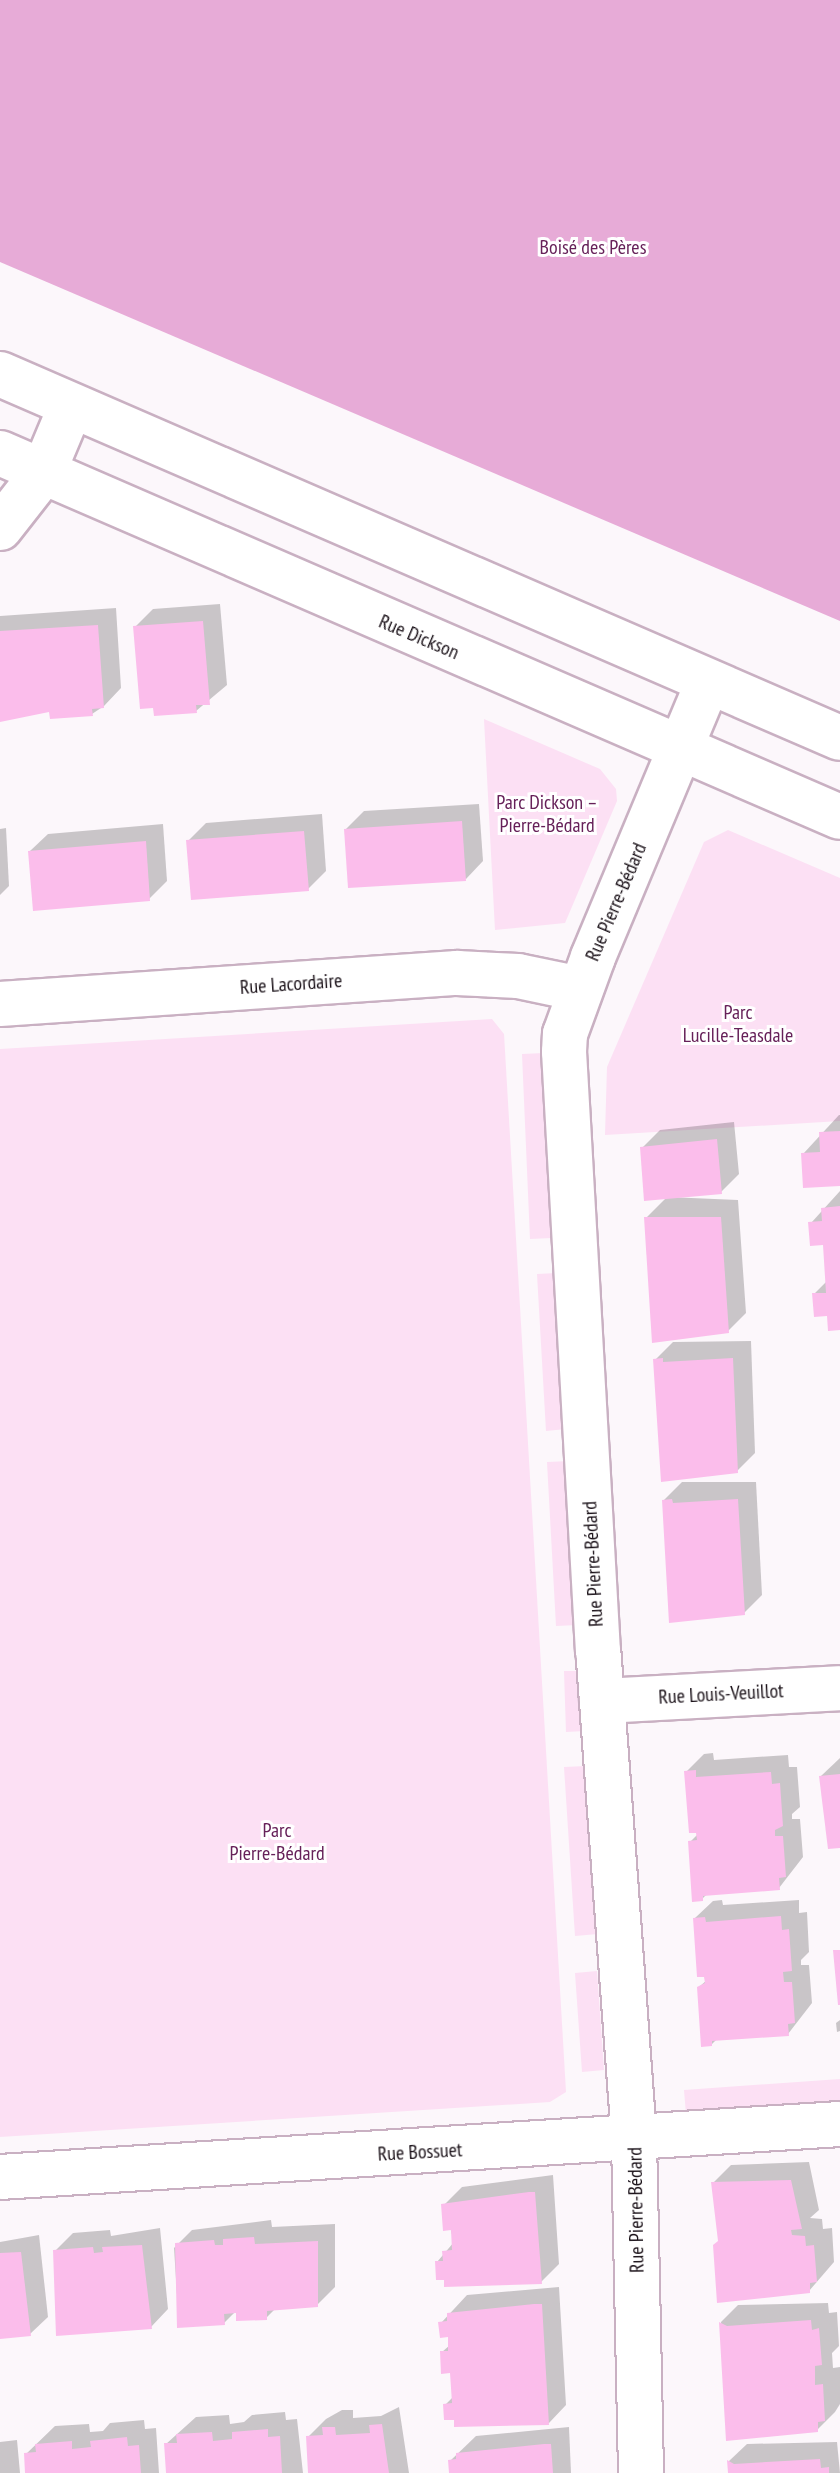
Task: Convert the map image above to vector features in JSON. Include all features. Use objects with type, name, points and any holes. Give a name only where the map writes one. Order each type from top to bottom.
[{"type":"street","points":[[0,374],[840,738]]},
{"type":"street","points":[[0,528],[43,473],[71,406]]},
{"type":"street","name":"Rue Dickson","points":[[0,453],[840,817]]},
{"type":"street","name":"Rue Pierre-Bédard","points":[[641,2473],[634,2137],[602,1701],[564,1052],[580,989],[708,682]]},
{"type":"street","name":"Rue Lacordaire","points":[[0,1004],[457,973],[518,976],[580,989]]},
{"type":"street","name":"Rue Louis-Veuillot","points":[[602,1701],[840,1688]]},
{"type":"street","name":"Rue Bossuet","points":[[0,2177],[840,2124]]},
{"type":"green space","name":"Boisé des Pères","points":[[0,0],[840,0],[840,621],[0,262]]},
{"type":"green space","name":"Parc Dickson – Pierre-Bédard","points":[[484,719],[600,769],[616,789],[617,801],[565,923],[495,930]]},
{"type":"green space","name":"Parc Lucille-Teasdale","points":[[728,830],[840,878],[840,1121],[605,1135],[607,1067],[704,842]]},
{"type":"green space","name":"Parc Pierre-Bédard","points":[[492,1019],[504,1034],[566,2092],[550,2102],[0,2137],[0,1049]]},
{"type":"green space","points":[[544,1053],[552,1238],[530,1239],[522,1054]]},
{"type":"green space","points":[[557,1273],[566,1429],[546,1431],[537,1274]]},
{"type":"green space","points":[[570,1461],[578,1625],[556,1626],[547,1462]]},
{"type":"green space","points":[[564,1671],[583,1671],[585,1731],[566,1732]]},
{"type":"green space","points":[[586,1766],[598,1934],[575,1936],[564,1767]]},
{"type":"green space","points":[[597,1971],[604,2070],[582,2072],[575,1973]]},
{"type":"green space","points":[[840,2079],[840,2102],[686,2114],[684,2090]]},
{"type":"building","points":[[203,621],[210,705],[196,705],[197,713],[154,716],[153,708],[140,709],[133,626]]},
{"type":"building","points":[[98,625],[104,708],[92,709],[93,716],[50,719],[49,712],[0,722],[0,631]]},
{"type":"building","points":[[462,821],[466,881],[348,888],[344,829]]},
{"type":"building","points":[[304,831],[309,891],[191,900],[186,840]]},
{"type":"building","points":[[146,841],[150,901],[33,911],[28,851]]},
{"type":"building","points":[[840,1131],[840,1186],[803,1188],[801,1153],[820,1152],[819,1132]]},
{"type":"building","points":[[717,1139],[722,1194],[644,1201],[640,1147]]},
{"type":"building","points":[[840,1206],[840,1330],[828,1331],[827,1316],[814,1317],[812,1293],[826,1293],[823,1245],[810,1246],[808,1222],[822,1221],[821,1208]]},
{"type":"building","points":[[644,1217],[721,1217],[729,1333],[652,1343]]},
{"type":"building","points":[[663,1358],[663,1362],[733,1358],[738,1473],[661,1482],[653,1359]]},
{"type":"building","points":[[672,1499],[673,1503],[738,1499],[745,1615],[669,1623],[662,1500]]},
{"type":"building","points":[[696,1770],[696,1777],[771,1772],[772,1784],[780,1783],[783,1826],[775,1830],[775,1836],[783,1836],[786,1877],[779,1878],[780,1890],[703,1896],[703,1901],[692,1902],[688,1841],[697,1840],[696,1833],[689,1833],[684,1771]]},
{"type":"building","points":[[840,1774],[840,1848],[828,1849],[819,1776]]},
{"type":"building","points":[[781,1916],[782,1930],[789,1929],[792,1971],[783,1972],[784,1982],[792,1982],[795,2023],[788,2024],[789,2036],[712,2041],[712,2046],[701,2047],[697,1987],[705,1983],[704,1977],[697,1977],[693,1918],[705,1917],[706,1922]]},
{"type":"building","points":[[833,1950],[840,1950],[840,2005],[838,2005]]},
{"type":"building","points":[[791,2180],[802,2229],[791,2230],[792,2235],[805,2236],[806,2246],[814,2245],[817,2282],[810,2283],[810,2293],[717,2303],[713,2245],[718,2241],[711,2182]]},
{"type":"building","points":[[535,2192],[542,2284],[444,2287],[444,2280],[436,2280],[435,2261],[443,2261],[442,2251],[452,2250],[451,2230],[443,2231],[441,2204]]},
{"type":"building","points":[[254,2237],[255,2244],[318,2241],[318,2307],[267,2311],[267,2320],[236,2321],[236,2313],[224,2314],[225,2325],[177,2328],[175,2243],[214,2240],[215,2245],[223,2245],[223,2239]]},
{"type":"building","points":[[142,2245],[152,2329],[56,2336],[53,2250],[93,2247],[94,2253],[103,2252],[102,2247]]},
{"type":"building","points":[[21,2252],[31,2336],[0,2339],[0,2253]]},
{"type":"building","points":[[542,2304],[549,2425],[454,2427],[454,2420],[444,2420],[443,2404],[452,2403],[450,2373],[441,2374],[440,2351],[448,2351],[448,2337],[440,2338],[438,2322],[447,2321],[447,2313]]},
{"type":"building","points":[[811,2320],[812,2330],[819,2328],[822,2365],[815,2366],[815,2385],[823,2384],[825,2421],[818,2422],[818,2432],[726,2441],[719,2322],[727,2326]]},
{"type":"building","points":[[382,2424],[389,2473],[308,2473],[306,2436],[323,2435],[322,2427],[335,2427],[336,2435],[370,2433],[369,2425]]},
{"type":"building","points":[[268,2429],[268,2437],[280,2436],[282,2473],[166,2473],[164,2443],[177,2443],[176,2434],[212,2432],[213,2441],[232,2439],[232,2432]]},
{"type":"building","points":[[127,2437],[128,2446],[139,2445],[141,2473],[25,2473],[24,2453],[36,2452],[35,2444],[72,2441],[72,2449],[91,2447],[90,2441]]},
{"type":"building","points":[[551,2444],[553,2473],[449,2473],[448,2460],[456,2459],[456,2453]]},
{"type":"building","points":[[820,2459],[821,2468],[829,2467],[829,2473],[728,2473],[727,2460],[734,2464]]}]
